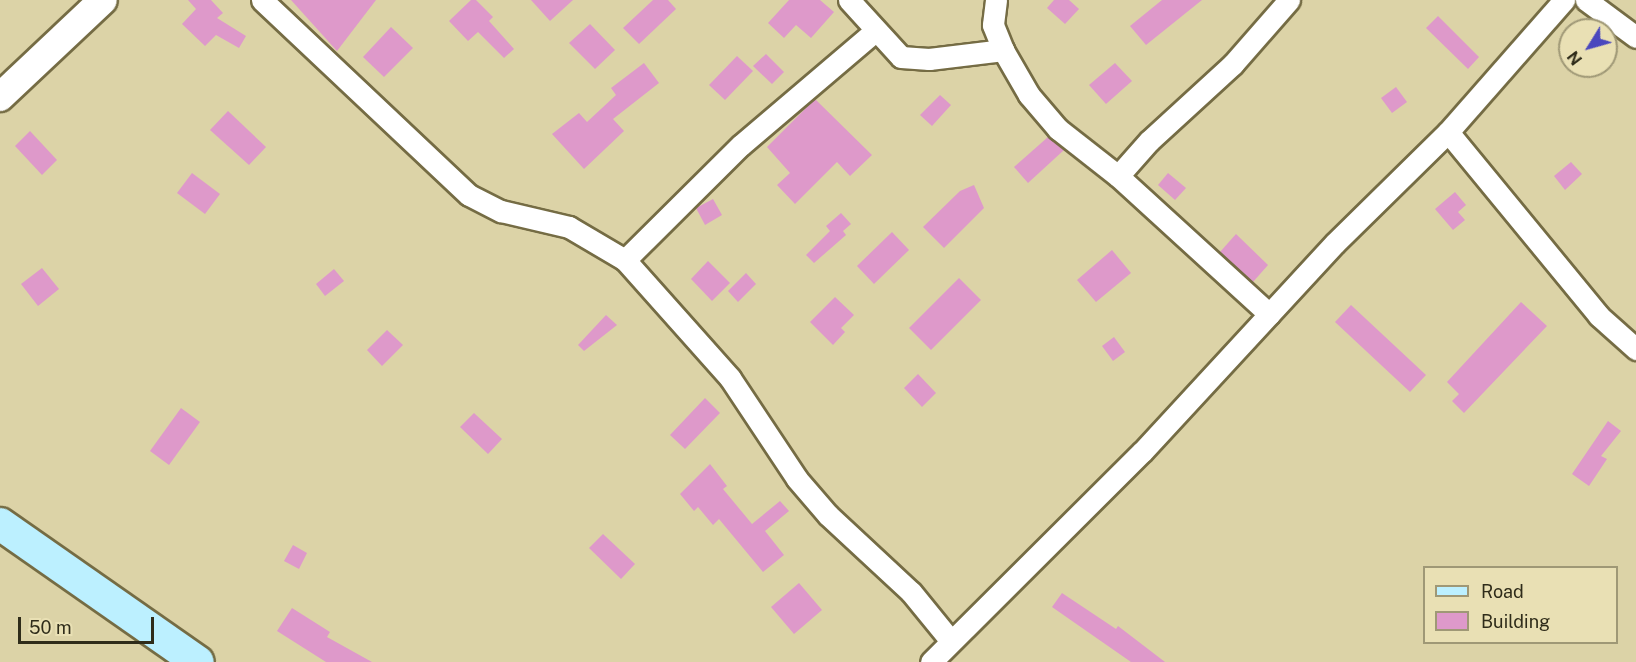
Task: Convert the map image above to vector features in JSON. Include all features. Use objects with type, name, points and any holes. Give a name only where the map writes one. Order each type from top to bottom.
[{"type":"main road","points":[[0,97],[103,0]]},
{"type":"main road","points":[[0,524],[198,662]]},
{"type":"street","points":[[262,0],[469,195],[501,212],[569,227],[625,260],[730,378],[804,488],[828,515],[911,592],[951,641]]},
{"type":"street","points":[[849,0],[901,57],[911,60],[1003,50]]},
{"type":"street","points":[[996,0],[993,26],[1003,50],[1029,95],[1058,129],[1118,176],[1269,314]]},
{"type":"street","points":[[1118,176],[1149,141],[1233,64],[1289,0]]},
{"type":"street","points":[[931,662],[1142,452],[1335,243],[1448,132],[1564,0]]},
{"type":"street","points":[[1586,0],[1636,38]]},
{"type":"street","points":[[625,260],[741,145],[875,31]]},
{"type":"street","points":[[1448,132],[1599,316],[1636,349]]},
{"type":"building","points":[[188,0],[211,0],[223,13],[217,18],[246,36],[239,48],[216,35],[205,46],[182,24],[196,9]]},
{"type":"building","points":[[291,0],[376,0],[337,51]]},
{"type":"building","points":[[471,0],[476,0],[493,17],[489,21],[514,49],[504,58],[478,32],[468,41],[449,21]]},
{"type":"building","points":[[531,0],[573,0],[550,21]]},
{"type":"building","points":[[653,0],[668,0],[676,9],[639,44],[623,28]]},
{"type":"building","points":[[789,0],[820,0],[834,12],[811,38],[796,25],[784,38],[768,23]]},
{"type":"building","points":[[1054,0],[1069,0],[1079,9],[1065,24],[1047,8]]},
{"type":"building","points":[[1162,0],[1202,0],[1146,45],[1130,26]]},
{"type":"building","points":[[1438,16],[1479,57],[1468,69],[1426,28]]},
{"type":"building","points":[[590,24],[615,50],[595,69],[569,43]]},
{"type":"building","points":[[391,27],[413,48],[384,77],[363,57]]},
{"type":"building","points":[[766,54],[784,72],[772,84],[753,66]]},
{"type":"building","points":[[737,56],[753,71],[725,100],[709,85]]},
{"type":"building","points":[[644,63],[659,83],[613,119],[624,131],[584,169],[552,134],[579,113],[587,122],[616,95],[611,88]]},
{"type":"building","points":[[1115,63],[1132,81],[1106,104],[1089,85]]},
{"type":"building","points":[[1396,87],[1407,102],[1392,113],[1381,98]]},
{"type":"building","points":[[940,95],[951,105],[932,126],[920,115]]},
{"type":"building","points":[[815,99],[872,155],[850,176],[837,162],[795,204],[777,185],[790,173],[767,147]]},
{"type":"building","points":[[228,111],[266,147],[249,165],[210,130]]},
{"type":"building","points":[[30,131],[57,160],[42,175],[15,146]]},
{"type":"building","points":[[1048,137],[1064,150],[1028,183],[1014,167]]},
{"type":"building","points":[[1571,162],[1582,174],[1565,190],[1554,176]]},
{"type":"building","points":[[192,173],[220,194],[205,214],[177,193]]},
{"type":"building","points":[[1168,173],[1186,188],[1175,200],[1158,185]]},
{"type":"building","points":[[974,185],[984,208],[944,248],[923,227],[960,191]]},
{"type":"building","points":[[1455,192],[1466,205],[1458,212],[1465,220],[1453,230],[1435,209]]},
{"type":"building","points":[[713,199],[722,215],[705,225],[696,208]]},
{"type":"building","points":[[841,213],[851,224],[843,231],[846,235],[814,263],[806,255],[830,231],[826,226]]},
{"type":"building","points":[[892,232],[909,250],[874,284],[857,266]]},
{"type":"building","points":[[1236,234],[1268,265],[1253,282],[1220,252]]},
{"type":"building","points":[[1112,250],[1131,273],[1096,302],[1077,280]]},
{"type":"building","points":[[708,261],[730,283],[712,301],[691,279]]},
{"type":"building","points":[[42,268],[59,289],[38,306],[21,284]]},
{"type":"building","points":[[334,269],[344,281],[325,296],[316,284]]},
{"type":"building","points":[[746,273],[756,284],[738,302],[728,291]]},
{"type":"building","points":[[959,278],[981,300],[931,350],[909,328]]},
{"type":"building","points":[[835,297],[854,315],[841,328],[845,332],[833,345],[810,322]]},
{"type":"building","points":[[1521,302],[1547,326],[1464,413],[1452,401],[1459,394],[1447,382]]},
{"type":"building","points":[[1351,305],[1426,375],[1410,392],[1335,322]]},
{"type":"building","points":[[606,315],[617,325],[584,351],[578,345]]},
{"type":"building","points":[[387,330],[403,345],[382,366],[367,350]]},
{"type":"building","points":[[1114,337],[1125,352],[1113,361],[1102,346]]},
{"type":"building","points":[[918,374],[936,393],[922,407],[904,388]]},
{"type":"building","points":[[705,398],[720,413],[685,449],[670,435]]},
{"type":"building","points":[[181,408],[200,422],[169,465],[150,451]]},
{"type":"building","points":[[474,413],[502,439],[488,454],[460,427]]},
{"type":"building","points":[[1608,421],[1621,431],[1601,456],[1607,459],[1589,486],[1572,474]]},
{"type":"building","points":[[710,464],[727,486],[723,489],[752,524],[780,501],[789,511],[765,531],[784,555],[763,572],[719,519],[713,525],[698,507],[694,511],[680,494]]},
{"type":"building","points":[[603,534],[635,564],[621,579],[589,548]]},
{"type":"building","points":[[293,545],[307,553],[299,569],[284,561]]},
{"type":"building","points":[[799,583],[822,610],[794,634],[771,607]]},
{"type":"building","points":[[1062,593],[1116,629],[1118,626],[1165,662],[1131,662],[1052,607]]},
{"type":"building","points":[[292,608],[330,632],[327,637],[372,662],[326,662],[277,631]]}]
